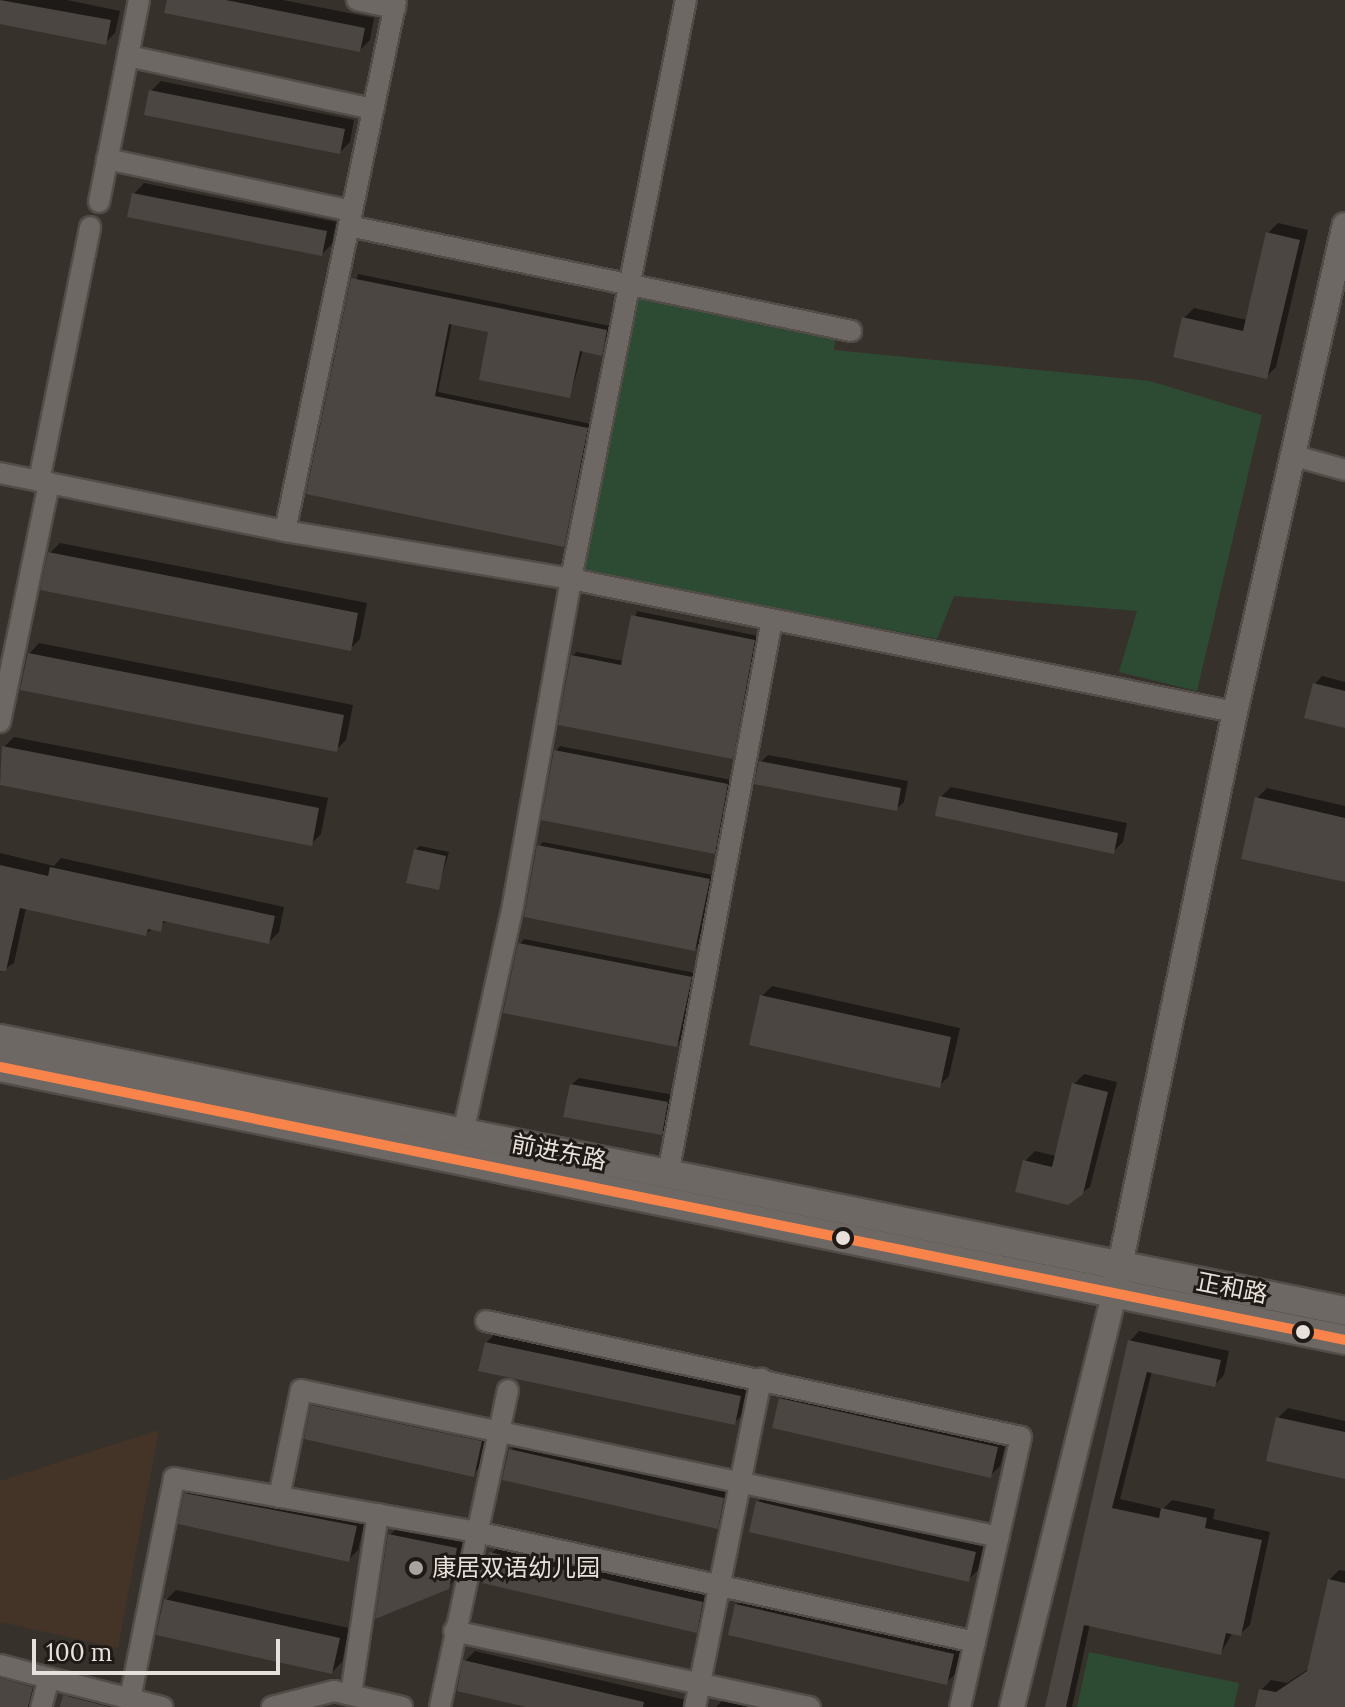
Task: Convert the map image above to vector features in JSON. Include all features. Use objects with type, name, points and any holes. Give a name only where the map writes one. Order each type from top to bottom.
[{"type":"main road","name":"前进东路","points":[[0,1039],[1119,1265]]},
{"type":"main road","name":"前进东路","points":[[0,1067],[1114,1294]]},
{"type":"main road","name":"正和路","points":[[1119,1265],[1345,1311]]},
{"type":"main road","name":"正和路","points":[[1114,1294],[1345,1340]]},
{"type":"street","points":[[99,202],[139,0]]},
{"type":"street","points":[[285,531],[396,4],[357,0]]},
{"type":"street","points":[[463,1133],[513,905],[571,579],[686,0]]},
{"type":"street","points":[[128,56],[373,109]]},
{"type":"street","points":[[107,159],[630,284],[851,331]]},
{"type":"street","points":[[1012,1707],[1114,1294],[1235,712],[1345,225]]},
{"type":"street","points":[[0,722],[90,227]]},
{"type":"street","points":[[1295,456],[1345,470]]},
{"type":"street","points":[[0,473],[285,531],[571,579],[1235,712]]},
{"type":"street","points":[[668,1174],[772,620]]},
{"type":"street","points":[[486,1321],[1021,1437],[960,1707]]},
{"type":"street","points":[[695,1707],[761,1379]]},
{"type":"street","points":[[279,1497],[301,1390],[999,1537]]},
{"type":"street","points":[[440,1707],[508,1390]]},
{"type":"street","points":[[130,1699],[174,1478],[476,1532],[975,1642]]},
{"type":"street","points":[[351,1694],[378,1514]]},
{"type":"street","points":[[454,1631],[810,1707]]},
{"type":"street","points":[[0,1665],[162,1707]]},
{"type":"street","points":[[41,1707],[49,1678]]},
{"type":"street","points":[[272,1707],[334,1691],[402,1707]]},
{"type":"shaded area","points":[[159,1430],[118,1648],[0,1622],[0,1481]]},
{"type":"green space","points":[[636,292],[836,333],[834,350],[1150,381],[1262,415],[1197,691],[1119,672],[1137,611],[954,596],[937,639],[583,571]]},
{"type":"green space","points":[[1089,1652],[1239,1683],[1234,1707],[1077,1707]]},
{"type":"building","points":[[0,0],[111,20],[106,45],[0,24]]},
{"type":"building","points":[[167,0],[226,0],[365,28],[360,52],[164,13]]},
{"type":"building","points":[[149,90],[345,129],[340,154],[144,115]]},
{"type":"building","points":[[132,193],[327,231],[322,256],[127,217]]},
{"type":"building","points":[[1266,232],[1300,240],[1267,379],[1173,357],[1182,317],[1243,331]]},
{"type":"building","points":[[351,278],[607,330],[602,356],[580,351],[570,398],[479,380],[488,332],[449,324],[435,396],[588,428],[564,547],[306,494]]},
{"type":"building","points":[[48,552],[358,613],[351,651],[40,590]]},
{"type":"building","points":[[631,615],[755,640],[733,759],[558,725],[571,655],[621,665]]},
{"type":"building","points":[[28,653],[344,715],[337,752],[20,690]]},
{"type":"building","points":[[1313,683],[1345,691],[1345,728],[1304,718]]},
{"type":"building","points":[[2,746],[319,808],[312,846],[0,785]]},
{"type":"building","points":[[554,750],[728,784],[715,854],[541,820]]},
{"type":"building","points":[[759,761],[901,788],[897,811],[754,784]]},
{"type":"building","points":[[939,796],[1118,833],[1114,854],[935,816]]},
{"type":"building","points":[[1255,797],[1345,818],[1345,882],[1241,859]]},
{"type":"building","points":[[537,845],[710,879],[695,951],[524,917]]},
{"type":"building","points":[[414,849],[446,856],[439,890],[406,883]]},
{"type":"building","points":[[0,865],[48,876],[50,867],[275,916],[269,944],[163,921],[161,932],[148,929],[146,936],[20,908],[6,971],[0,971]]},
{"type":"building","points":[[518,943],[692,977],[677,1047],[503,1013]]},
{"type":"building","points":[[760,995],[951,1037],[940,1088],[749,1045]]},
{"type":"building","points":[[1072,1083],[1108,1092],[1083,1194],[1068,1205],[1015,1192],[1023,1160],[1052,1167]]},
{"type":"building","points":[[570,1084],[668,1102],[662,1135],[563,1117]]},
{"type":"building","points":[[1128,1340],[1221,1360],[1215,1387],[1147,1372],[1112,1508],[1159,1518],[1161,1508],[1207,1518],[1205,1528],[1262,1540],[1241,1636],[1226,1633],[1221,1655],[1084,1625],[1066,1707],[1045,1707]]},
{"type":"building","points":[[485,1342],[741,1396],[735,1425],[478,1371]]},
{"type":"building","points":[[779,1398],[998,1447],[991,1478],[772,1428]]},
{"type":"building","points":[[311,1405],[482,1441],[474,1477],[304,1439]]},
{"type":"building","points":[[1276,1417],[1345,1432],[1345,1479],[1266,1461]]},
{"type":"building","points":[[509,1449],[724,1498],[718,1529],[502,1480]]},
{"type":"building","points":[[184,1493],[357,1526],[349,1562],[178,1524]]},
{"type":"building","points":[[756,1501],[976,1552],[969,1582],[749,1532]]},
{"type":"building","name":"康居双语幼儿园","points":[[388,1534],[457,1548],[449,1589],[375,1619]]},
{"type":"building","points":[[489,1552],[703,1602],[697,1633],[482,1583]]},
{"type":"building","points":[[1328,1579],[1345,1583],[1345,1707],[1255,1707],[1259,1689],[1276,1692],[1307,1671]]},
{"type":"building","points":[[164,1599],[340,1638],[332,1674],[156,1635]]},
{"type":"building","points":[[735,1604],[954,1654],[947,1685],[728,1635]]},
{"type":"building","points":[[463,1660],[644,1702],[643,1707],[526,1707],[457,1691]]},
{"type":"building","points":[[0,1678],[33,1687],[28,1707],[0,1707]]},
{"type":"building","points":[[63,1695],[110,1707],[60,1707]]},
{"type":"transit line","points":[[0,1067],[1345,1340]]},
{"type":"place","name":"康居双语幼儿园","points":[[416,1568]]}]
